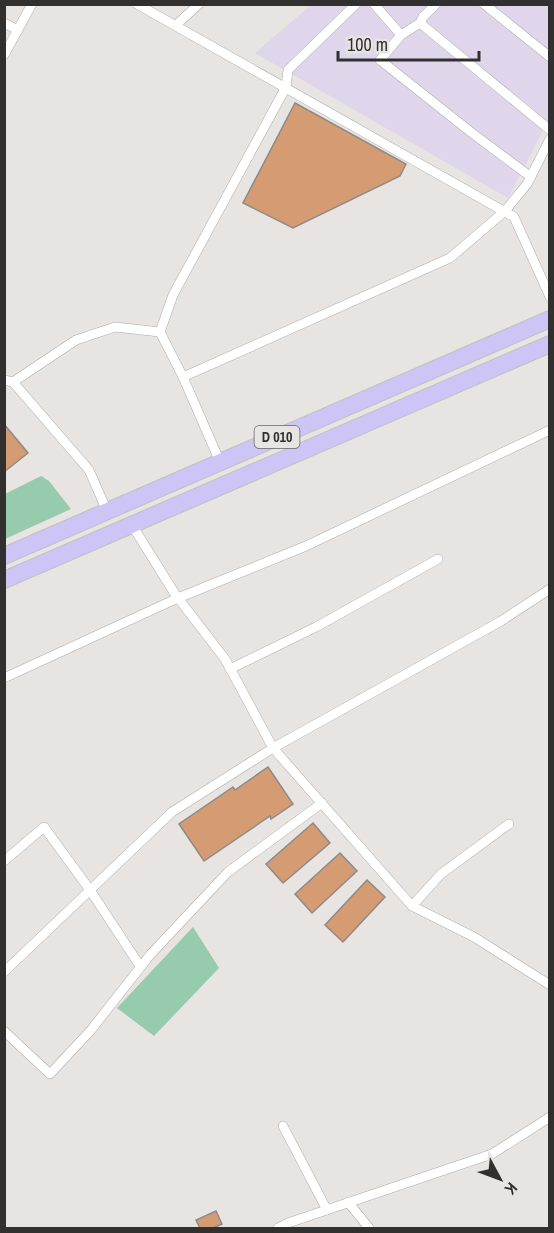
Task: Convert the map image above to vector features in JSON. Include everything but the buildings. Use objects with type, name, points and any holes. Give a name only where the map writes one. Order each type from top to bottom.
[{"type":"highway","name":"D 010","points":[[4,556],[549,319]]},
{"type":"highway","name":"D 010","points":[[4,580],[549,344]]},
{"type":"street","points":[[4,55],[32,4]]},
{"type":"street","points":[[137,4],[514,217],[549,297]]},
{"type":"street","points":[[176,25],[199,4]]},
{"type":"street","points":[[220,462],[183,377],[160,332],[173,295],[286,87],[288,70],[356,4]]},
{"type":"street","points":[[374,4],[401,35]]},
{"type":"street","points":[[435,4],[420,23],[401,35],[380,60],[472,134],[531,177]]},
{"type":"street","points":[[484,4],[549,57]]},
{"type":"street","points":[[4,22],[18,30]]},
{"type":"street","points":[[420,23],[549,130]]},
{"type":"street","points":[[183,377],[450,258],[505,211],[528,184],[546,154],[549,139]]},
{"type":"street","points":[[106,511],[96,482],[89,470],[9,381],[76,340],[95,333],[114,327],[160,332]]},
{"type":"street","points":[[4,678],[178,598],[306,546],[549,430]]},
{"type":"street","points":[[132,525],[178,598],[225,659],[273,748],[412,906],[474,937],[549,985]]},
{"type":"street","points":[[230,669],[316,627],[438,559]]},
{"type":"street","points":[[4,972],[172,812],[273,748],[501,621],[549,589]]},
{"type":"street","points":[[4,1031],[50,1074],[91,1030],[140,966],[228,872],[322,804]]},
{"type":"street","points":[[412,906],[441,874],[509,824]]},
{"type":"street","points":[[4,861],[44,827],[90,890],[140,966]]},
{"type":"street","points":[[278,1228],[492,1154],[549,1117]]},
{"type":"street","points":[[283,1126],[327,1210]]},
{"type":"street","points":[[348,1203],[369,1228]]},
{"type":"shaded area","points":[[311,5],[549,5],[549,119],[508,198],[255,53]]},
{"type":"green space","points":[[41,476],[49,481],[71,509],[5,539],[5,494]]},
{"type":"green space","points":[[193,927],[219,968],[154,1036],[117,1008]]}]
